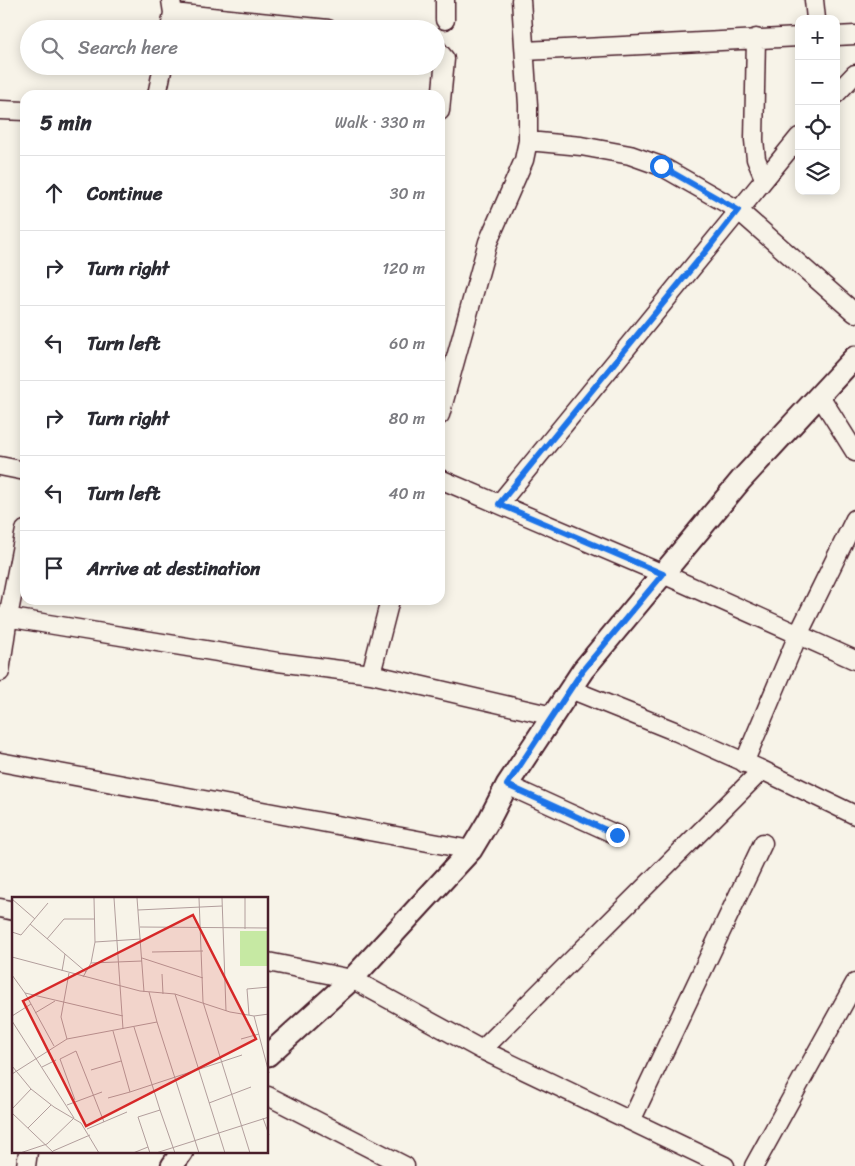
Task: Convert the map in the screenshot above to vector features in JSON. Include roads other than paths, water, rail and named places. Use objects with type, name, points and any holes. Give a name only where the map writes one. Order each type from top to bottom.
[{"type":"street","points":[[445,0],[445,20]]},
{"type":"street","points":[[445,394],[488,242],[524,160],[528,141],[528,105],[521,0]]},
{"type":"street","points":[[814,0],[816,15]]},
{"type":"street","points":[[171,14],[234,20]]},
{"type":"street","points":[[840,36],[855,35]]},
{"type":"street","points":[[525,51],[795,37]]},
{"type":"street","points":[[756,38],[754,140],[756,159],[764,178]]},
{"type":"street","points":[[840,90],[855,74]]},
{"type":"street","points":[[159,90],[161,75]]},
{"type":"street","points":[[442,90],[443,75]]},
{"type":"street","points":[[0,110],[20,111]]},
{"type":"street","points":[[528,141],[581,146],[630,155],[661,166],[738,210],[855,313]]},
{"type":"street","points":[[499,504],[795,142]]},
{"type":"street","points":[[269,1054],[352,979],[471,850],[490,820],[507,785],[583,670],[741,480],[855,357]]},
{"type":"street","points":[[820,396],[847,424],[855,452]]},
{"type":"street","points":[[0,466],[20,470]]},
{"type":"street","points":[[445,481],[663,574],[855,660]]},
{"type":"street","points":[[744,763],[798,635],[855,519]]},
{"type":"street","points":[[0,672],[4,616],[20,550]]},
{"type":"street","points":[[371,674],[389,605]]},
{"type":"street","points":[[4,616],[278,662],[371,674],[553,716]]},
{"type":"street","points":[[570,689],[677,732],[855,815]]},
{"type":"street","points":[[0,762],[471,850]]},
{"type":"street","points":[[482,1050],[762,770]]},
{"type":"street","points":[[507,785],[617,835]]},
{"type":"street","points":[[631,1121],[763,843]]},
{"type":"street","points":[[269,962],[352,979],[482,1050],[725,1166]]},
{"type":"street","points":[[754,1166],[855,983]]},
{"type":"street","points":[[269,1097],[405,1166]]},
{"type":"street","points":[[172,1166],[181,1154]]}]
